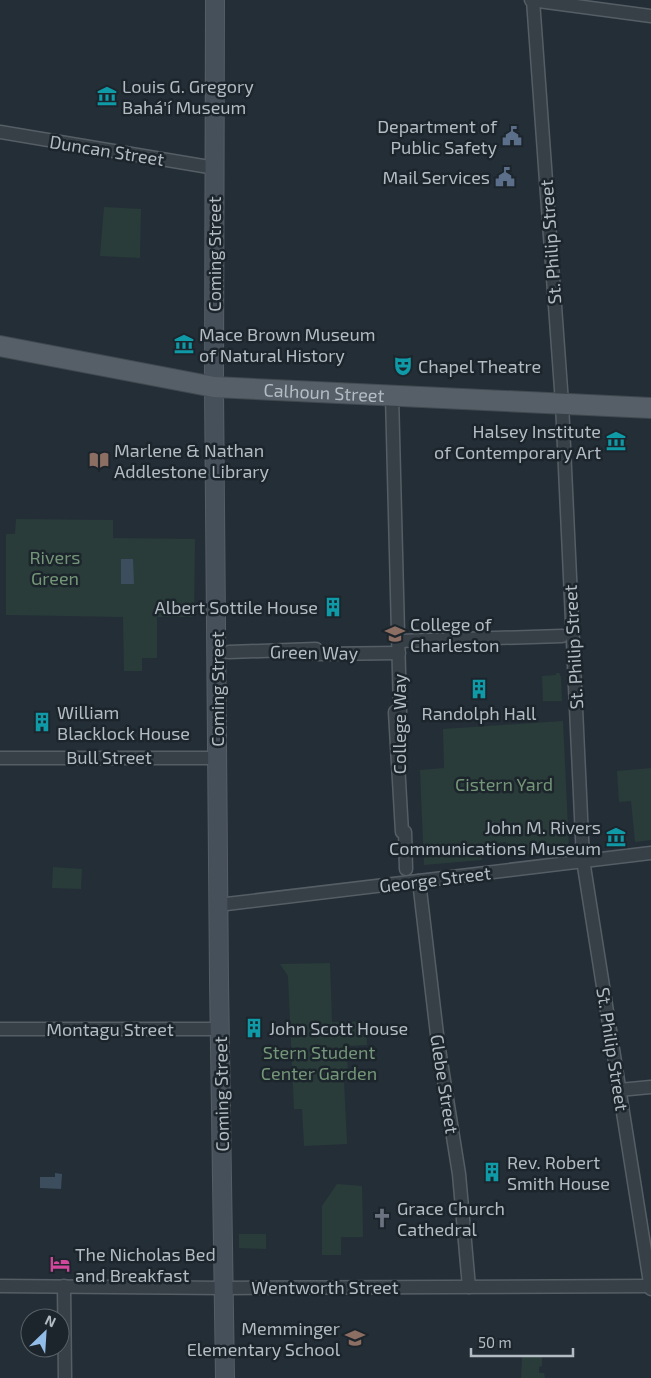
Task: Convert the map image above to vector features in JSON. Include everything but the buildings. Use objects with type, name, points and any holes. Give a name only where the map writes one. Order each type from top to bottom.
[{"type":"main road","name":"Calhoun Street","points":[[0,346],[214,387],[651,408]]},
{"type":"street","name":"Coming Street","points":[[215,0],[214,387],[218,905],[226,1378]]},
{"type":"street","points":[[532,0],[651,16]]},
{"type":"street","name":"St. Philip Street","points":[[532,0],[562,403],[583,860],[651,1287]]},
{"type":"street","name":"Duncan Street","points":[[0,132],[214,168]]},
{"type":"street","name":"College Way","points":[[392,395],[400,712],[395,712],[402,832],[405,832],[406,869]]},
{"type":"street","name":"Green Way","points":[[230,652],[316,649],[316,654],[562,636]]},
{"type":"street","name":"Bull Street","points":[[0,758],[217,758]]},
{"type":"street","name":"George Street","points":[[218,905],[651,853]]},
{"type":"street","name":"Glebe Street","points":[[419,881],[438,1042],[459,1174],[469,1287]]},
{"type":"street","name":"Montagu Street","points":[[0,1029],[220,1029]]},
{"type":"street","points":[[619,1090],[651,1087]]},
{"type":"street","name":"Wentworth Street","points":[[0,1286],[225,1288],[651,1287]]},
{"type":"street","points":[[64,1286],[65,1378]]},
{"type":"green space","points":[[104,207],[141,209],[140,258],[100,256]]},
{"type":"green space","name":"Rivers Green","points":[[16,519],[113,520],[113,538],[195,539],[194,617],[157,617],[157,658],[142,658],[142,671],[124,671],[123,617],[6,615],[6,534],[15,534]]},
{"type":"green space","points":[[556,673],[559,673],[561,677],[562,701],[543,701],[542,676],[556,675]]},
{"type":"green space","name":"Cistern Yard","points":[[563,721],[569,849],[508,857],[506,842],[480,845],[482,860],[424,865],[420,770],[444,768],[443,729]]},
{"type":"green space","points":[[651,768],[651,840],[635,842],[631,801],[619,802],[617,771]]},
{"type":"green space","points":[[53,867],[82,869],[81,889],[52,888]]},
{"type":"green space","name":"Stern Student Center Garden","points":[[330,963],[332,1022],[366,1021],[367,1045],[347,1046],[348,1079],[344,1080],[347,1144],[304,1146],[302,1109],[294,1109],[288,976],[280,964]]},
{"type":"green space","points":[[337,1184],[362,1186],[363,1237],[341,1237],[341,1255],[322,1255],[322,1206]]},
{"type":"green space","points":[[239,1234],[266,1234],[266,1249],[239,1248]]},
{"type":"green space","points":[[522,1357],[542,1357],[542,1366],[539,1367],[539,1373],[544,1373],[545,1378],[521,1378]]},
{"type":"water","points":[[121,559],[133,559],[134,584],[121,584]]},
{"type":"water","points":[[55,1173],[62,1174],[61,1189],[40,1188],[40,1177],[55,1177]]},
{"type":"place","name":"Louis G. Gregory Bahá'í Museum","points":[[107,96]]},
{"type":"place","name":"Department of Public Safety","points":[[512,136]]},
{"type":"place","name":"Mail Services","points":[[505,177]]},
{"type":"place","name":"Mace Brown Museum of Natural History","points":[[184,344]]},
{"type":"place","name":"Chapel Theatre","points":[[403,366]]},
{"type":"place","name":"Halsey Institute of Contemporary Art","points":[[616,441]]},
{"type":"place","name":"Marlene & Nathan Addlestone Library","points":[[99,460]]},
{"type":"place","name":"Albert Sottile House","points":[[333,607]]},
{"type":"place","name":"College of Charleston","points":[[395,634]]},
{"type":"place","name":"Randolph Hall","points":[[479,689]]},
{"type":"place","name":"William Blacklock House","points":[[42,722]]},
{"type":"place","name":"John M. Rivers Communications Museum","points":[[616,837]]},
{"type":"place","name":"John Scott House","points":[[254,1028]]},
{"type":"place","name":"Rev. Robert Smith House","points":[[492,1172]]},
{"type":"place","name":"Grace Church Cathedral","points":[[382,1218]]},
{"type":"place","name":"The Nicholas Bed and Breakfast","points":[[60,1264]]},
{"type":"place","name":"Memminger Elementary School","points":[[355,1338]]}]
